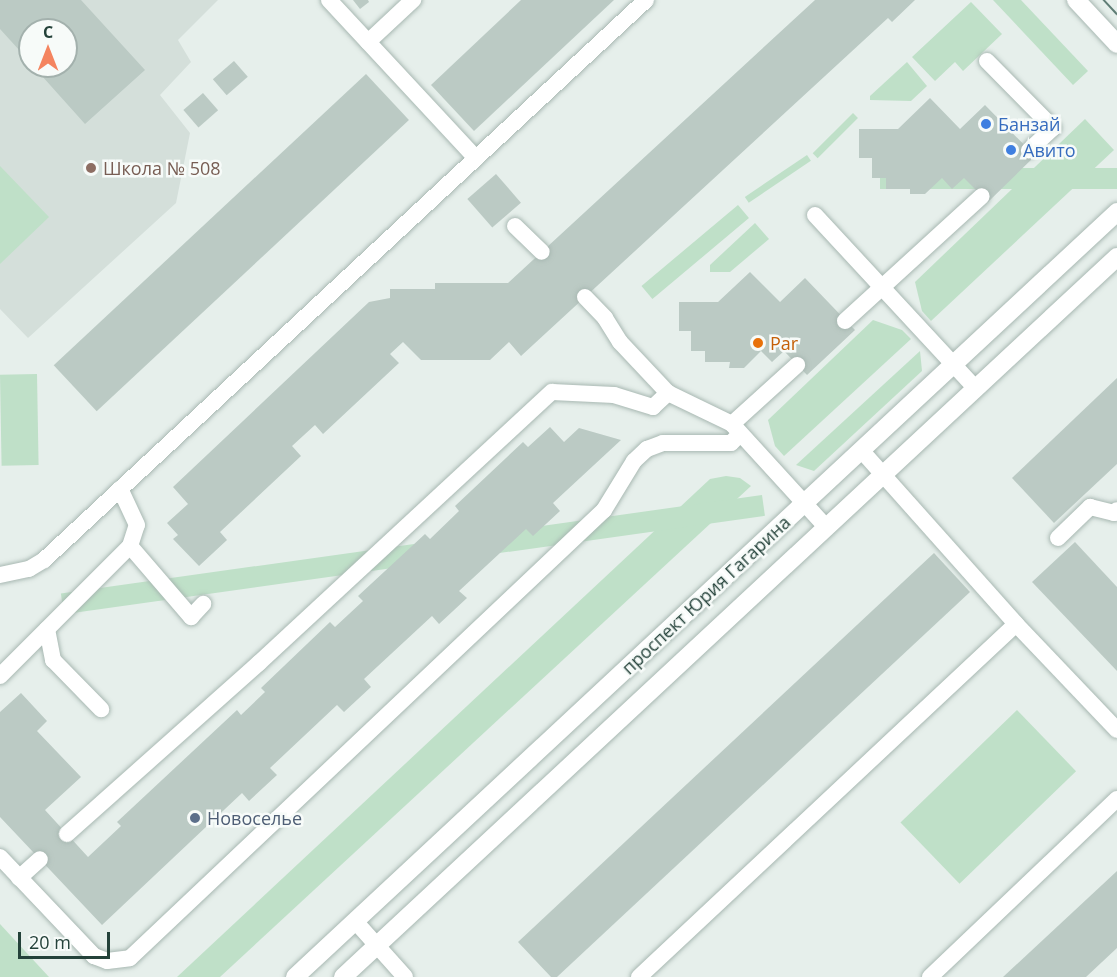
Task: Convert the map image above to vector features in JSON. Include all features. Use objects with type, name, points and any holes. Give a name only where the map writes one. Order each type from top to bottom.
[{"type":"main road","points":[[1076,0],[1117,44]]},
{"type":"main road","name":"проспект Юрия Гагарина","points":[[296,977],[1117,212]]},
{"type":"main road","name":"проспект Юрия Гагарина","points":[[343,977],[1117,257]]},
{"type":"lane","points":[[329,0],[476,158]]},
{"type":"lane","points":[[368,42],[413,0]]},
{"type":"lane","points":[[0,575],[29,569],[44,560],[646,0]]},
{"type":"lane","points":[[987,61],[1053,128],[1029,150]]},
{"type":"lane","points":[[845,321],[982,196]]},
{"type":"lane","points":[[815,214],[975,388]]},
{"type":"lane","points":[[515,226],[542,252]]},
{"type":"lane","points":[[585,297],[605,318],[620,342],[668,393],[735,430],[826,527]]},
{"type":"lane","points":[[0,857],[94,956],[108,961],[130,958],[604,510],[634,461],[647,449],[663,443],[731,443],[735,430],[797,365]]},
{"type":"lane","points":[[67,834],[259,663],[552,392],[614,395],[653,407],[668,393]]},
{"type":"lane","points":[[861,450],[1016,624],[1117,730]]},
{"type":"lane","points":[[0,676],[130,546],[137,525],[120,489]]},
{"type":"lane","points":[[1058,538],[1090,507],[1114,513],[1117,510]]},
{"type":"lane","points":[[130,546],[191,617],[203,604]]},
{"type":"lane","points":[[639,977],[1016,624]]},
{"type":"lane","points":[[47,629],[53,660],[101,709]]},
{"type":"lane","points":[[930,977],[1117,799]]},
{"type":"lane","points":[[19,878],[40,859]]},
{"type":"lane","points":[[355,921],[405,977]]},
{"type":"shaded area","name":"Школа № 508","points":[[0,0],[218,0],[178,40],[191,62],[160,95],[190,133],[176,203],[28,338],[0,309]]},
{"type":"green space","points":[[993,0],[1021,0],[1088,71],[1073,85]]},
{"type":"green space","points":[[971,2],[1002,34],[963,71],[955,62],[935,81],[912,57]]},
{"type":"green space","points":[[907,62],[927,86],[911,101],[870,100],[870,96]]},
{"type":"green space","points":[[853,113],[858,118],[818,158],[813,153]]},
{"type":"green space","points":[[1085,119],[1114,150],[931,321],[922,311],[915,282]]},
{"type":"green space","points":[[807,155],[811,161],[749,203],[745,197]]},
{"type":"green space","points":[[0,166],[49,217],[0,264]]},
{"type":"green space","points":[[880,168],[1117,168],[1117,189],[880,189]]},
{"type":"green space","points":[[738,205],[749,218],[652,299],[641,286]]},
{"type":"green space","points":[[755,223],[769,239],[730,272],[710,272],[710,265]]},
{"type":"green space","points":[[873,320],[902,330],[911,339],[784,456],[775,446],[768,420]]},
{"type":"green space","points":[[920,351],[922,371],[814,471],[796,465]]},
{"type":"green space","points":[[37,374],[39,465],[2,466],[0,375]]},
{"type":"green space","points":[[726,476],[740,478],[751,486],[220,977],[177,977],[710,479]]},
{"type":"green space","points":[[762,495],[765,516],[64,614],[61,594]]},
{"type":"green space","points":[[1017,710],[1076,771],[960,884],[900,823]]},
{"type":"green space","points":[[0,924],[49,977],[0,977]]},
{"type":"building","points":[[0,0],[81,0],[145,70],[85,124],[44,78],[78,78],[78,18],[18,18],[18,49],[0,29]]},
{"type":"building","points":[[353,0],[368,0],[369,2],[360,9]]},
{"type":"building","points":[[521,0],[614,0],[474,131],[431,85]]},
{"type":"building","points":[[815,0],[915,0],[892,22],[888,18],[521,356],[509,342],[490,360],[421,360],[403,342],[390,354],[399,363],[323,434],[315,425],[292,446],[301,456],[220,532],[227,540],[199,566],[173,539],[178,535],[167,523],[188,504],[173,487],[369,302],[390,298],[390,289],[435,289],[435,283],[508,283]]},
{"type":"building","points":[[234,61],[248,77],[227,95],[213,79]]},
{"type":"building","points":[[366,74],[409,120],[97,411],[54,365]]},
{"type":"building","points":[[203,93],[218,110],[198,127],[183,110]]},
{"type":"building","points":[[930,98],[960,129],[985,105],[1035,156],[988,202],[964,178],[952,189],[942,178],[925,194],[910,194],[910,189],[886,189],[886,178],[872,178],[872,158],[859,158],[859,129],[898,129]]},
{"type":"building","points":[[496,174],[521,203],[492,228],[467,199]]},
{"type":"building","points":[[750,272],[780,302],[805,278],[855,330],[807,375],[784,351],[772,362],[761,351],[744,368],[729,368],[730,362],[705,362],[705,351],[691,351],[691,331],[679,331],[679,302],[718,302]]},
{"type":"building","points":[[1117,378],[1117,464],[1054,523],[1012,478]]},
{"type":"building","points":[[550,427],[564,442],[579,428],[621,440],[553,503],[560,511],[533,536],[526,529],[459,591],[467,598],[439,624],[432,616],[364,679],[371,687],[344,712],[337,705],[270,768],[277,775],[249,801],[242,793],[102,925],[0,817],[0,712],[21,693],[47,721],[37,731],[81,777],[45,810],[88,857],[121,826],[117,822],[237,710],[241,715],[265,692],[261,688],[330,622],[335,627],[363,601],[358,596],[425,534],[430,539],[459,511],[455,506],[523,442],[528,447]]},
{"type":"building","points":[[1075,542],[1117,587],[1117,671],[1032,582]]},
{"type":"building","points":[[934,553],[970,592],[557,977],[551,977],[518,942]]},
{"type":"building","points":[[1117,871],[1117,948],[1086,977],[1003,977]]},
{"type":"tram line","points":[[1104,0],[1117,14]]},
{"type":"place","name":"Банзай","points":[[986,124]]},
{"type":"place","name":"Авито","points":[[1011,150]]},
{"type":"place","name":"Школа № 508","points":[[91,168]]},
{"type":"place","name":"Par","points":[[758,343]]},
{"type":"place","name":"Новоселье","points":[[195,818]]}]
